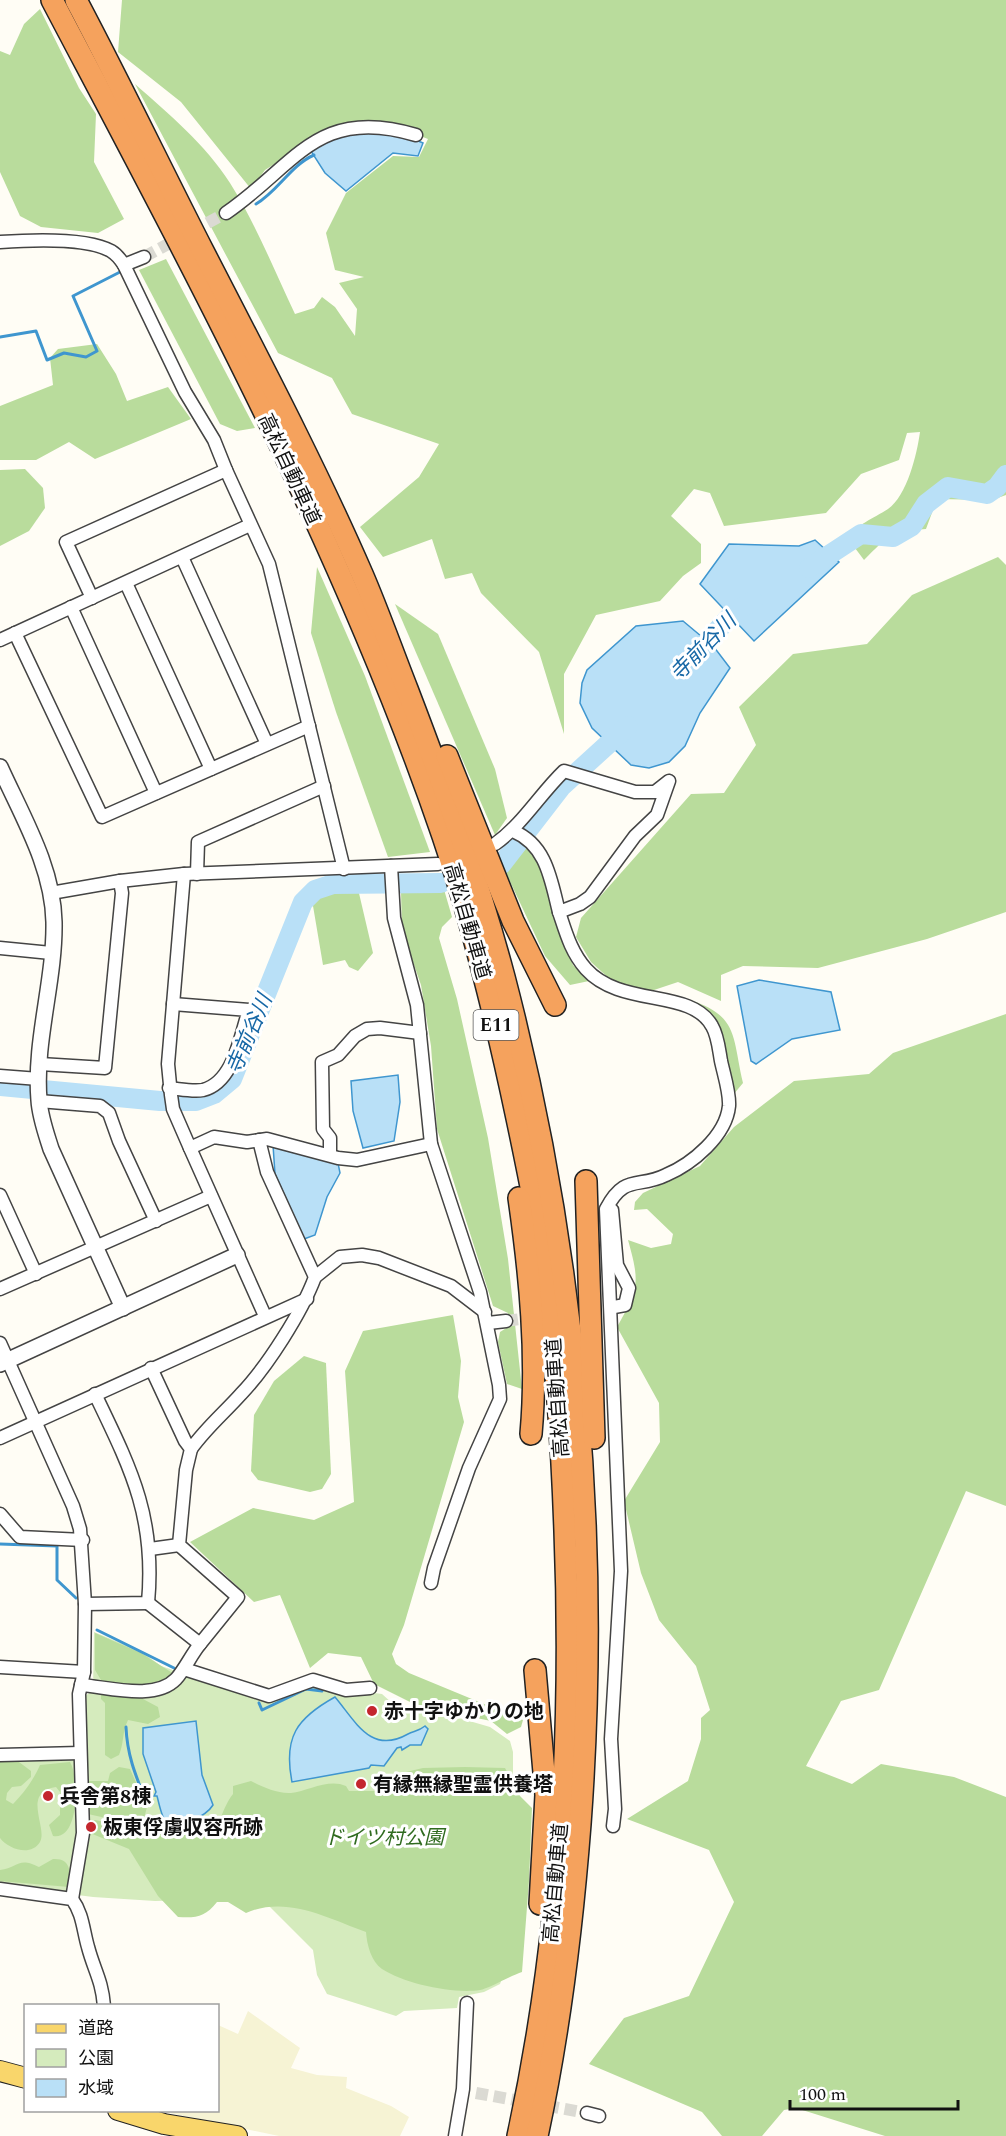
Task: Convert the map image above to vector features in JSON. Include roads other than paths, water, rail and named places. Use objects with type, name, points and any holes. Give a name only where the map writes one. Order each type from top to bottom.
[{"type":"highway","name":"高松自動車道","points":[[52,0],[204,291],[345,587],[418,767],[444,838],[466,911],[506,1064],[546,1278],[557,1380],[567,1594],[565,1776],[554,1904],[547,1973],[518,2136]]},
{"type":"highway","name":"高松自動車道","points":[[76,0],[278,397],[363,576],[461,835],[504,975],[542,1142],[567,1298],[582,1464],[588,1669],[573,1908],[537,2136]]},
{"type":"highway","points":[[363,576],[447,755],[513,921],[555,1005]]},
{"type":"highway","points":[[506,1064],[512,1155],[527,1256],[534,1400],[531,1434]]},
{"type":"highway","points":[[586,1180],[596,1524],[587,1593]]},
{"type":"highway","points":[[523,2114],[540,1905],[546,1795],[535,1670]]},
{"type":"main road","points":[[0,2071],[24,2077]]},
{"type":"main road","points":[[125,2112],[164,2124],[237,2136]]},
{"type":"street","points":[[226,213],[253,195],[291,157],[322,137],[368,125],[416,135]]},
{"type":"street","points":[[0,242],[65,242],[95,246],[113,252],[124,265],[185,392],[214,440],[269,564],[344,869]]},
{"type":"street","points":[[124,265],[144,256]]},
{"type":"street","points":[[92,598],[66,543],[226,470]]},
{"type":"street","points":[[0,640],[250,525]]},
{"type":"street","points":[[182,557],[267,744]]},
{"type":"street","points":[[126,583],[211,769]]},
{"type":"street","points":[[71,607],[156,793]]},
{"type":"street","points":[[15,633],[102,817],[309,726]]},
{"type":"street","points":[[0,767],[42,861],[51,893],[54,922],[39,1085],[51,1149],[123,1308]]},
{"type":"street","points":[[495,844],[518,834],[548,786],[564,771],[635,792],[655,792],[669,781],[657,815],[635,836],[590,897],[580,904],[559,912]]},
{"type":"street","points":[[197,874],[198,842],[324,786]]},
{"type":"street","points":[[518,834],[546,861],[570,948],[587,970],[606,986],[637,997],[687,1005],[712,1025],[729,1104],[726,1119],[718,1134],[694,1157],[665,1176],[639,1180],[621,1188],[611,1200],[605,1220],[621,1571],[611,1739],[615,1809],[613,1826]]},
{"type":"street","points":[[51,893],[120,881],[184,874],[344,869],[392,877],[438,864]]},
{"type":"street","points":[[184,874],[168,1064],[173,1109],[265,1316]]},
{"type":"street","points":[[392,877],[394,918],[417,1005],[431,1144],[472,1264],[487,1318],[500,1399],[469,1468],[462,1496],[434,1568],[431,1583]]},
{"type":"street","points":[[39,1085],[105,1068],[122,893],[120,881]]},
{"type":"street","points":[[0,948],[51,953]]},
{"type":"street","points":[[170,1092],[201,1091],[221,1079],[228,1069],[249,1010],[173,1004]]},
{"type":"street","points":[[330,1155],[330,1138],[323,1129],[322,1062],[338,1055],[355,1036],[367,1029],[420,1032]]},
{"type":"street","points":[[0,1076],[39,1085],[100,1106],[109,1113],[119,1142],[156,1221]]},
{"type":"street","points":[[190,1148],[214,1137],[247,1142],[267,1138],[357,1160],[431,1144]]},
{"type":"street","points":[[259,1140],[267,1172],[315,1277]]},
{"type":"street","points":[[0,1195],[36,1274]]},
{"type":"street","points":[[0,1289],[211,1196]]},
{"type":"street","points":[[611,1200],[617,1264],[630,1288],[625,1305],[614,1307]]},
{"type":"street","points":[[179,1545],[186,1470],[192,1449],[204,1431],[243,1392],[307,1299],[315,1277],[340,1257],[362,1255],[379,1258],[451,1287],[487,1318],[506,1321]]},
{"type":"street","points":[[4,1362],[237,1256]]},
{"type":"street","points":[[0,1438],[265,1316],[307,1299]]},
{"type":"street","points":[[0,1343],[4,1362],[35,1422],[73,1506],[82,1540],[85,1604],[83,1678],[79,1694],[83,1833],[72,1899],[81,1915],[86,1943],[104,1989],[104,2004]]},
{"type":"street","points":[[151,1368],[185,1442],[192,1449]]},
{"type":"street","points":[[95,1394],[141,1497],[150,1549],[148,1603]]},
{"type":"street","points":[[0,1514],[20,1537],[82,1540]]},
{"type":"street","points":[[0,1667],[83,1678],[141,1690],[160,1688],[175,1680],[200,1644],[238,1598],[179,1545],[150,1549]]},
{"type":"street","points":[[85,1604],[148,1603],[200,1644]]},
{"type":"street","points":[[184,1669],[269,1696],[313,1680],[346,1690],[370,1688]]},
{"type":"street","points":[[0,1755],[80,1753]]},
{"type":"street","points":[[0,1889],[72,1899]]},
{"type":"street","points":[[455,2136],[462,2091],[467,2003]]},
{"type":"street","points":[[462,2091],[476,2093]]},
{"type":"water","points":[[367,128],[404,135],[423,143],[418,156],[393,153],[346,191],[325,173],[309,148]]},
{"type":"water","points":[[815,540],[839,562],[754,641],[700,584],[729,544],[799,546]]},
{"type":"water","points":[[683,621],[714,647],[730,668],[700,713],[685,746],[669,762],[649,768],[631,765],[592,728],[580,703],[582,683],[587,670],[636,626]]},
{"type":"water","points":[[759,980],[831,992],[840,1030],[792,1039],[756,1064],[751,1061],[737,986]]},
{"type":"water","points":[[398,1075],[400,1102],[394,1141],[363,1148],[353,1111],[351,1081]]},
{"type":"water","points":[[273,1145],[338,1163],[340,1173],[327,1197],[315,1235],[304,1239],[275,1174]]},
{"type":"water","points":[[335,1697],[358,1725],[374,1738],[384,1741],[395,1739],[425,1726],[428,1729],[421,1745],[410,1745],[402,1750],[401,1747],[397,1748],[384,1766],[371,1765],[369,1768],[292,1782],[290,1753],[296,1730],[311,1713]]},
{"type":"water","points":[[196,1721],[202,1775],[213,1805],[192,1821],[172,1825],[165,1821],[157,1796],[154,1796],[156,1792],[143,1754],[143,1728]]},
{"type":"waterway","points":[[256,204],[298,165],[314,155]]},
{"type":"waterway","points":[[0,337],[36,331],[47,360],[64,353],[86,357],[97,351],[73,296],[120,272]]},
{"type":"waterway","name":"寺前谷川","points":[[809,568],[861,534],[893,537],[912,526],[926,504],[948,487],[987,494],[997,487],[1006,475]]},
{"type":"waterway","name":"寺前谷川","points":[[690,661],[734,612],[753,601]]},
{"type":"waterway","name":"寺前谷川","points":[[501,865],[562,786],[628,726]]},
{"type":"waterway","name":"寺前谷川","points":[[0,1086],[160,1101],[196,1101],[214,1094],[232,1079],[303,902],[315,890],[333,884],[441,883]]},
{"type":"waterway","points":[[0,1544],[57,1546],[57,1580],[76,1598]]},
{"type":"waterway","points":[[97,1630],[174,1668]]},
{"type":"waterway","points":[[259,1703],[262,1710],[306,1689],[322,1691]]},
{"type":"waterway","points":[[126,1727],[135,1772],[145,1799],[150,1797]]},
{"type":"tunnel","points":[[144,257],[226,213]]},
{"type":"tunnel","points":[[506,1321],[536,1317]]},
{"type":"tunnel","points":[[476,2093],[587,2113]]},
{"type":"place","name":"赤十字ゆかりの地","points":[[372,1711]]},
{"type":"place","name":"有縁無縁聖霊供養塔","points":[[361,1784]]},
{"type":"place","name":"兵舎第8棟","points":[[48,1796]]},
{"type":"place","name":"板東俘虜収容所跡","points":[[91,1827]]},
{"type":"park label","name":"ドイツ村公園","points":[[384,1837]]}]
